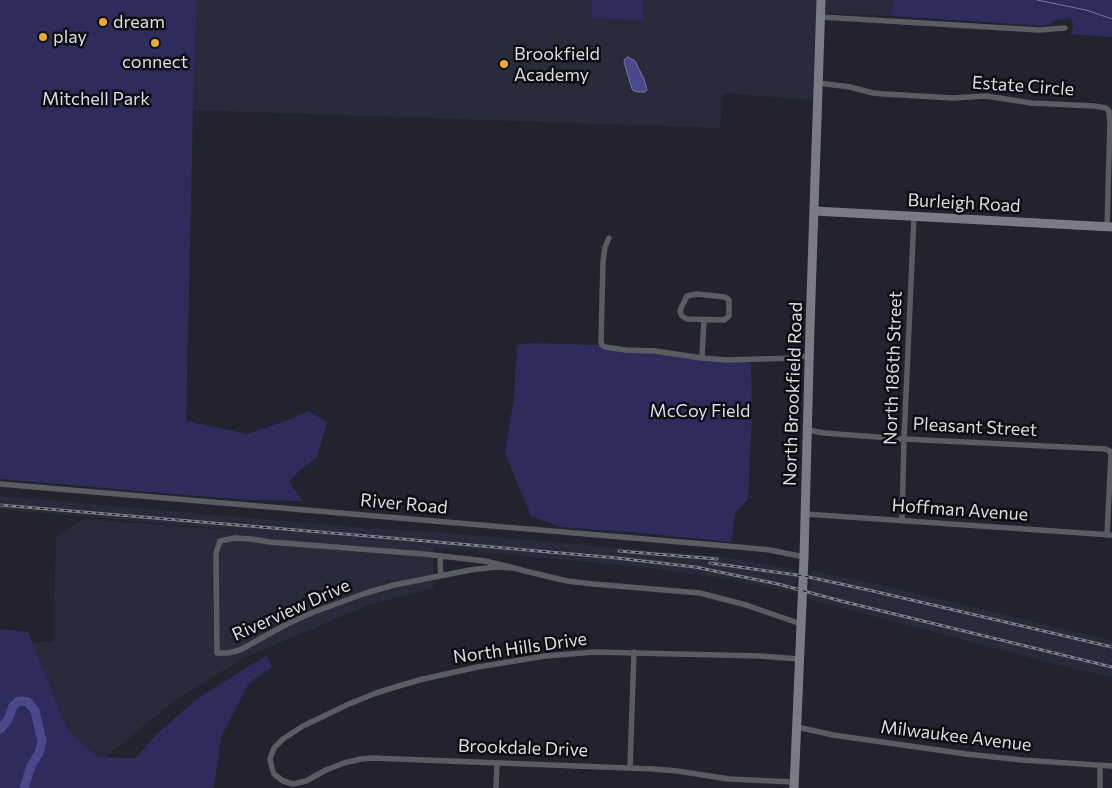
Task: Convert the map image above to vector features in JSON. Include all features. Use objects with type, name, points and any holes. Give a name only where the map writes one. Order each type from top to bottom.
[{"type":"street","name":"North Brookfield Road","points":[[794,785],[804,557],[821,0]]},
{"type":"street","points":[[821,17],[1039,30],[1065,28]]},
{"type":"street","name":"Estate Circle","points":[[819,83],[884,94],[953,98],[986,96],[1031,103],[1106,108],[1109,111],[1110,123],[1109,227]]},
{"type":"street","name":"Burleigh Road","points":[[815,211],[1109,227]]},
{"type":"street","name":"North 186th Street","points":[[902,521],[914,216]]},
{"type":"street","points":[[608,238],[603,262],[602,345],[609,348],[655,351],[726,360],[797,358],[810,355]]},
{"type":"street","points":[[697,294],[725,297],[729,300],[729,316],[727,318],[724,320],[704,320],[687,319],[682,316],[680,308],[686,296],[697,294]]},
{"type":"street","points":[[702,358],[704,320]]},
{"type":"street","name":"Pleasant Street","points":[[808,430],[904,439],[1098,448],[1110,451],[1110,535]]},
{"type":"street","name":"River Road","points":[[0,484],[739,547],[770,550],[804,557]]},
{"type":"street","name":"Hoffman Avenue","points":[[805,514],[1110,535]]},
{"type":"street","name":"Riverview Drive","points":[[514,568],[487,568],[366,593],[287,624],[240,650],[228,653],[217,652],[216,553],[220,541],[235,538],[398,551],[485,561],[567,580],[593,584],[708,594],[801,624]]},
{"type":"street","points":[[441,556],[441,576]]},
{"type":"street","name":"North Hills Drive","points":[[270,759],[277,744],[283,739],[303,726],[358,700],[402,685],[478,667],[545,656],[584,652],[634,652],[799,659]]},
{"type":"street","points":[[630,767],[634,652]]},
{"type":"street","name":"Milwaukee Avenue","points":[[797,727],[833,735],[966,754],[1112,766]]},
{"type":"street","name":"Brookdale Drive","points":[[270,759],[274,774],[283,781],[293,784],[306,781],[335,766],[361,759],[385,758],[630,767],[794,785]]},
{"type":"street","points":[[496,788],[497,763]]},
{"type":"street","points":[[1100,766],[1100,788]]},
{"type":"shaded area","name":"Brookfield Academy","points":[[197,0],[893,0],[892,16],[818,13],[814,54],[813,100],[723,93],[720,128],[193,110]]},
{"type":"shaded area","points":[[628,57],[635,61],[644,79],[647,90],[645,92],[632,89],[624,62]]},
{"type":"shaded area","points":[[0,496],[724,557],[796,570],[796,593],[725,578],[651,568],[434,547],[433,588],[368,605],[241,659],[169,705],[106,757],[98,757],[68,731],[32,642],[53,642],[56,538],[82,519],[330,538],[0,509]]},
{"type":"shaded area","points":[[812,571],[881,585],[1112,641],[1112,677],[1059,665],[809,599]]},
{"type":"green space","name":"Mitchell Park","points":[[0,0],[197,0],[186,421],[247,434],[309,411],[327,422],[317,457],[299,471],[289,482],[303,501],[251,500],[0,479]]},
{"type":"green space","points":[[592,0],[643,0],[643,20],[592,18]]},
{"type":"green space","points":[[893,0],[1112,0],[1112,37],[1070,34],[1073,29],[1073,23],[1068,18],[1056,20],[1046,26],[892,16]]},
{"type":"green space","name":"McCoy Field","points":[[529,343],[599,345],[749,361],[751,364],[752,412],[748,499],[735,513],[731,542],[560,527],[531,516],[505,453],[514,397],[517,345]]},
{"type":"green space","points":[[0,629],[28,632],[68,731],[98,757],[135,758],[157,734],[195,700],[267,655],[272,667],[249,683],[221,737],[214,788],[0,788]]},
{"type":"waterway","points":[[1037,0],[1086,10],[1112,19]]},
{"type":"waterway","points":[[0,729],[8,720],[13,706],[19,701],[28,702],[35,711],[42,741],[24,788]]},
{"type":"railway","points":[[0,505],[617,558],[695,567],[778,584],[1112,667]]},
{"type":"railway","points":[[619,551],[717,559]]},
{"type":"railway","points":[[710,563],[804,576],[1112,647]]},
{"type":"place","name":"dream","points":[[103,22]]},
{"type":"place","name":"play","points":[[43,37]]},
{"type":"place","name":"connect","points":[[155,43]]},
{"type":"place","name":"Brookfield Academy","points":[[504,64]]}]
